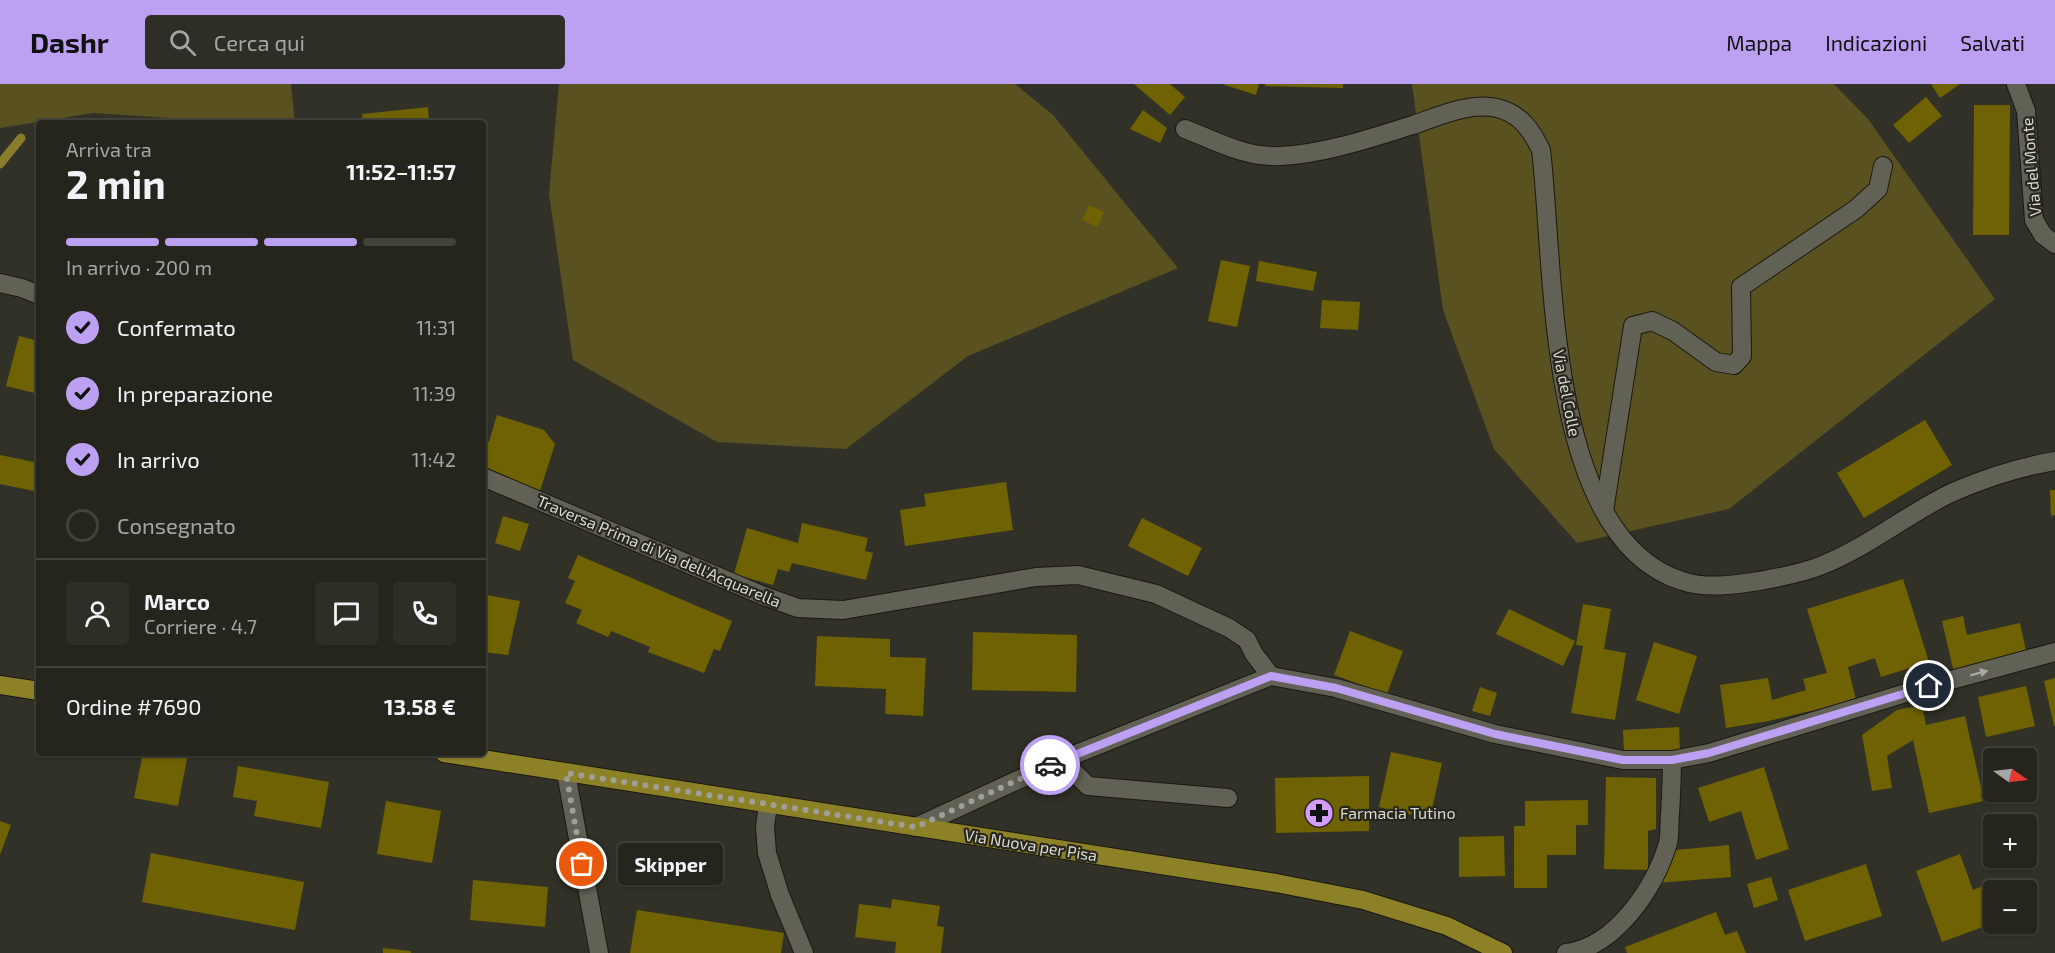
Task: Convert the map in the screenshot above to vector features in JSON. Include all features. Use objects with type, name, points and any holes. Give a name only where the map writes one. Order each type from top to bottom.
[{"type":"main road","points":[[0,685],[36,691]]},
{"type":"main road","name":"Via Nuova per Pisa","points":[[462,756],[1276,883],[1363,900],[1447,926],[1503,953]]},
{"type":"street","name":"Via del Monte","points":[[2016,84],[2025,111],[2034,220],[2043,235],[2055,244]]},
{"type":"street","name":"Via del Colle","points":[[1185,129],[1248,154],[1280,156],[1319,151],[1465,109],[1498,108],[1514,115],[1524,123],[1534,134],[1541,150],[1555,326],[1569,416],[1588,482],[1604,511],[1627,544],[1637,554],[1670,576],[1694,584],[1711,586],[1742,584],[1792,575],[1822,565],[1950,494],[2013,470],[2055,461]]},
{"type":"street","points":[[1604,511],[1632,326],[1652,321],[1673,331],[1716,362],[1734,365],[1742,356],[1741,287],[1856,209],[1878,189],[1882,166]]},
{"type":"street","points":[[0,283],[36,294]]},
{"type":"street","name":"Traversa Prima di Via dell'Acquarella","points":[[486,478],[764,596],[798,608],[843,610],[1036,577],[1078,575],[1156,594],[1230,628],[1246,640],[1271,676]]},
{"type":"street","points":[[916,827],[1061,760],[1271,676],[1336,688],[1495,734],[1623,760],[1672,760],[1709,753],[1929,686],[2055,652]]},
{"type":"street","points":[[1061,760],[1088,786],[1228,798]]},
{"type":"street","points":[[1566,953],[1580,951],[1612,931],[1635,909],[1653,879],[1669,841],[1672,760]]},
{"type":"street","points":[[566,773],[599,953]]},
{"type":"street","points":[[768,804],[765,827],[767,853],[780,895],[804,953]]},
{"type":"shaded area","points":[[0,84],[291,84],[295,120],[202,120],[93,113],[36,120],[36,122],[0,128]]},
{"type":"shaded area","points":[[559,84],[1015,84],[1053,115],[1178,268],[968,356],[846,449],[717,442],[573,360],[549,194]]},
{"type":"shaded area","points":[[1412,84],[1834,84],[1868,119],[1995,299],[1729,509],[1577,543],[1494,449],[1443,310]]},
{"type":"building","points":[[1134,84],[1170,84],[1185,97],[1170,115]]},
{"type":"building","points":[[1222,84],[1259,84],[1256,95]]},
{"type":"building","points":[[1265,84],[1343,84],[1343,88],[1265,86]]},
{"type":"building","points":[[1931,84],[1960,84],[1940,98]]},
{"type":"building","points":[[1926,97],[1942,116],[1909,143],[1893,125]]},
{"type":"building","points":[[1974,105],[2010,105],[2009,235],[1973,235]]},
{"type":"building","points":[[428,107],[429,120],[363,120],[362,114]]},
{"type":"building","points":[[1143,110],[1167,128],[1160,143],[1130,129]]},
{"type":"building","points":[[1089,205],[1104,212],[1098,227],[1082,220]]},
{"type":"building","points":[[1221,260],[1250,266],[1237,327],[1208,321]]},
{"type":"building","points":[[1259,261],[1317,272],[1313,291],[1256,281]]},
{"type":"building","points":[[1322,300],[1360,302],[1358,330],[1320,328]]},
{"type":"building","points":[[19,336],[36,340],[36,393],[6,386]]},
{"type":"building","points":[[497,415],[544,430],[555,444],[540,491],[489,474],[490,469],[486,468],[486,441],[489,442]]},
{"type":"building","points":[[1925,420],[1952,465],[1864,518],[1837,473]]},
{"type":"building","points":[[0,455],[36,462],[36,491],[0,484]]},
{"type":"building","points":[[1006,482],[1013,530],[905,546],[900,510],[926,506],[924,494]]},
{"type":"building","points":[[2050,490],[2055,490],[2055,515],[2051,516]]},
{"type":"building","points":[[503,516],[529,524],[520,551],[495,543]]},
{"type":"building","points":[[1142,518],[1202,548],[1188,576],[1128,546]]},
{"type":"building","points":[[802,523],[868,538],[865,551],[873,553],[866,580],[792,563],[789,572],[778,569],[773,585],[734,574],[747,528],[798,543]]},
{"type":"building","points":[[578,555],[732,621],[720,651],[714,649],[704,673],[648,652],[650,647],[611,631],[608,637],[576,623],[582,610],[565,603],[575,581],[568,578]]},
{"type":"building","points":[[1903,579],[1929,662],[1881,677],[1875,658],[1848,667],[1856,700],[1769,721],[1726,728],[1720,685],[1768,678],[1772,700],[1806,690],[1803,679],[1827,673],[1807,609]]},
{"type":"building","points":[[486,595],[520,601],[508,655],[486,652]]},
{"type":"building","points":[[1583,604],[1611,609],[1604,649],[1626,653],[1615,720],[1571,713],[1583,646],[1576,645]]},
{"type":"building","points":[[1509,609],[1575,641],[1563,666],[1496,634]]},
{"type":"building","points":[[1963,616],[1967,635],[2020,623],[2027,656],[1954,673],[1942,621]]},
{"type":"building","points":[[1350,631],[1403,651],[1387,694],[1334,675]]},
{"type":"building","points":[[973,632],[1077,635],[1076,692],[972,690]]},
{"type":"building","points":[[817,636],[890,639],[890,657],[926,658],[923,716],[885,714],[886,689],[815,686]]},
{"type":"building","points":[[1654,642],[1697,656],[1679,714],[1636,700]]},
{"type":"building","points":[[2055,678],[2055,726],[2054,726],[2044,681]]},
{"type":"building","points":[[2026,686],[2035,726],[1986,737],[1978,697]]},
{"type":"building","points":[[1480,687],[1497,693],[1490,716],[1472,711]]},
{"type":"building","points":[[1922,705],[1926,725],[1965,716],[1983,801],[1929,813],[1913,740],[1887,756],[1892,788],[1872,791],[1862,735],[1897,710]]},
{"type":"building","points":[[1679,727],[1680,752],[1624,754],[1623,730]]},
{"type":"building","points":[[1391,752],[1442,763],[1430,819],[1379,807]]},
{"type":"building","points":[[142,756],[187,756],[178,806],[134,798]]},
{"type":"building","points":[[238,766],[329,782],[321,828],[254,816],[257,801],[233,797]]},
{"type":"building","points":[[1764,767],[1789,849],[1756,860],[1741,811],[1709,822],[1698,788]]},
{"type":"building","points":[[1369,776],[1369,831],[1276,833],[1275,778]]},
{"type":"building","points":[[1606,777],[1656,778],[1656,829],[1648,831],[1648,870],[1604,869]]},
{"type":"building","points":[[1588,800],[1588,825],[1576,825],[1576,855],[1547,855],[1547,888],[1514,888],[1514,826],[1525,826],[1525,801]]},
{"type":"building","points":[[386,801],[441,811],[432,863],[377,854]]},
{"type":"building","points":[[0,821],[11,825],[0,855]]},
{"type":"building","points":[[1504,836],[1505,876],[1459,877],[1459,837]]},
{"type":"building","points":[[1729,845],[1731,877],[1657,883],[1675,850]]},
{"type":"building","points":[[151,853],[304,882],[295,930],[142,902]]},
{"type":"building","points":[[1960,854],[1973,890],[1983,886],[1983,927],[1942,942],[1916,871]]},
{"type":"building","points":[[1866,864],[1882,916],[1805,941],[1788,890]]},
{"type":"building","points":[[1771,877],[1778,900],[1754,908],[1747,884]]},
{"type":"building","points":[[473,880],[548,887],[545,927],[470,920]]},
{"type":"building","points":[[892,899],[940,906],[937,926],[944,927],[941,953],[895,953],[896,942],[855,937],[859,904],[891,908]]},
{"type":"building","points":[[637,910],[784,933],[781,953],[630,953]]},
{"type":"building","points":[[1716,912],[1725,935],[1737,931],[1746,953],[1627,953],[1625,947]]},
{"type":"building","points":[[383,948],[411,951],[411,953],[383,953]]},
{"type":"waterway","points":[[0,164],[21,138]]},
{"type":"way so far","points":[[582,864],[566,773],[916,827],[1050,765]]},
{"type":"place","name":"Farmacia Tutino","points":[[1319,813]]},
{"type":"place","name":"Skipper","points":[[582,864]]},
{"type":"route","points":[[1050,765],[1271,676],[1336,688],[1495,734],[1623,760],[1672,760],[1709,753],[1929,686]]}]
